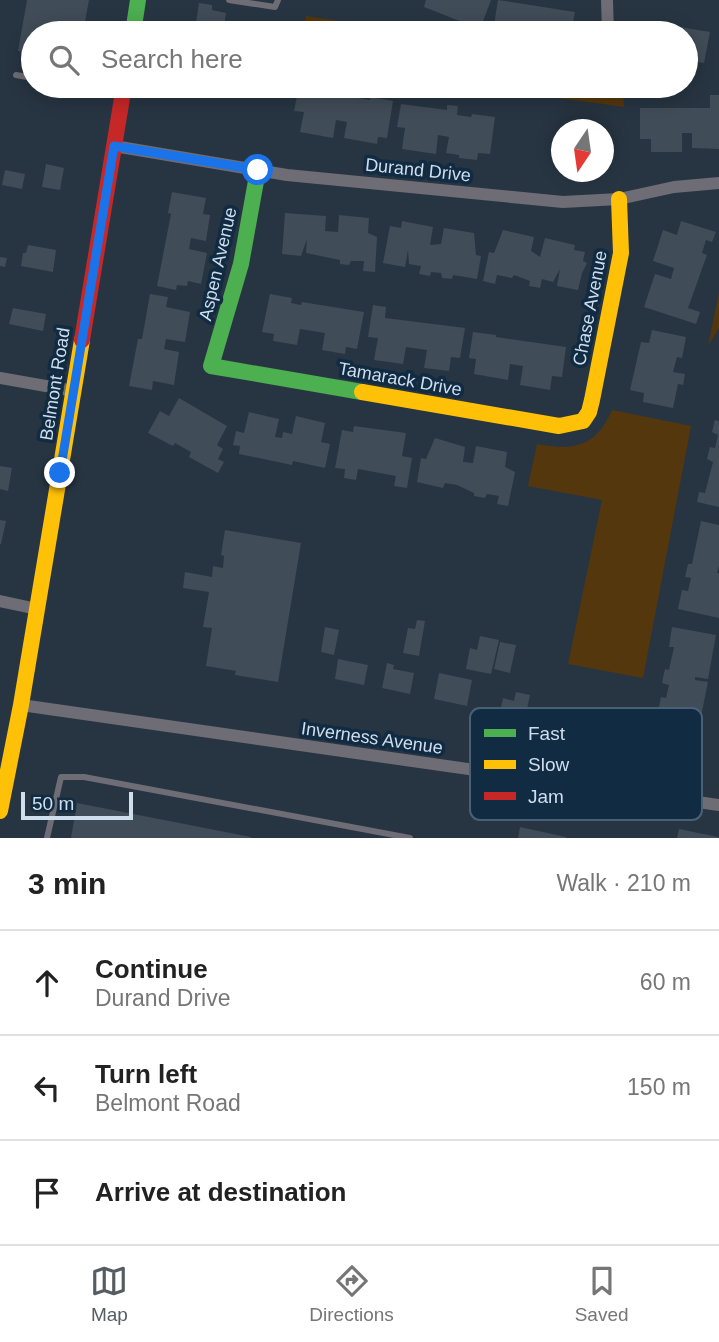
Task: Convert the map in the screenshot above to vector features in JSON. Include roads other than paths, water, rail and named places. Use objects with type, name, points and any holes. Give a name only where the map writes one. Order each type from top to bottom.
[{"type":"street","points":[[134,21],[138,0]]},
{"type":"street","points":[[607,0],[608,21]]},
{"type":"street","name":"Belmont Road","points":[[0,811],[21,705],[122,98]]},
{"type":"street","name":"Durand Drive","points":[[114,146],[287,175],[563,202],[618,199],[674,187],[719,183]]},
{"type":"street","name":"Aspen Avenue","points":[[211,366],[241,264],[258,170]]},
{"type":"street","name":"Chase Avenue","points":[[583,421],[592,400],[621,253],[618,199]]},
{"type":"street","name":"Tamarack Drive","points":[[211,366],[559,426],[583,421]]},
{"type":"street","points":[[0,378],[74,391]]},
{"type":"street","points":[[0,601],[37,609]]},
{"type":"street","name":"Inverness Avenue","points":[[21,705],[470,769]]},
{"type":"lane","points":[[229,0],[275,7],[278,0]]},
{"type":"lane","points":[[16,75],[21,76]]},
{"type":"lane","points":[[47,838],[61,777],[84,778],[410,838]]}]
